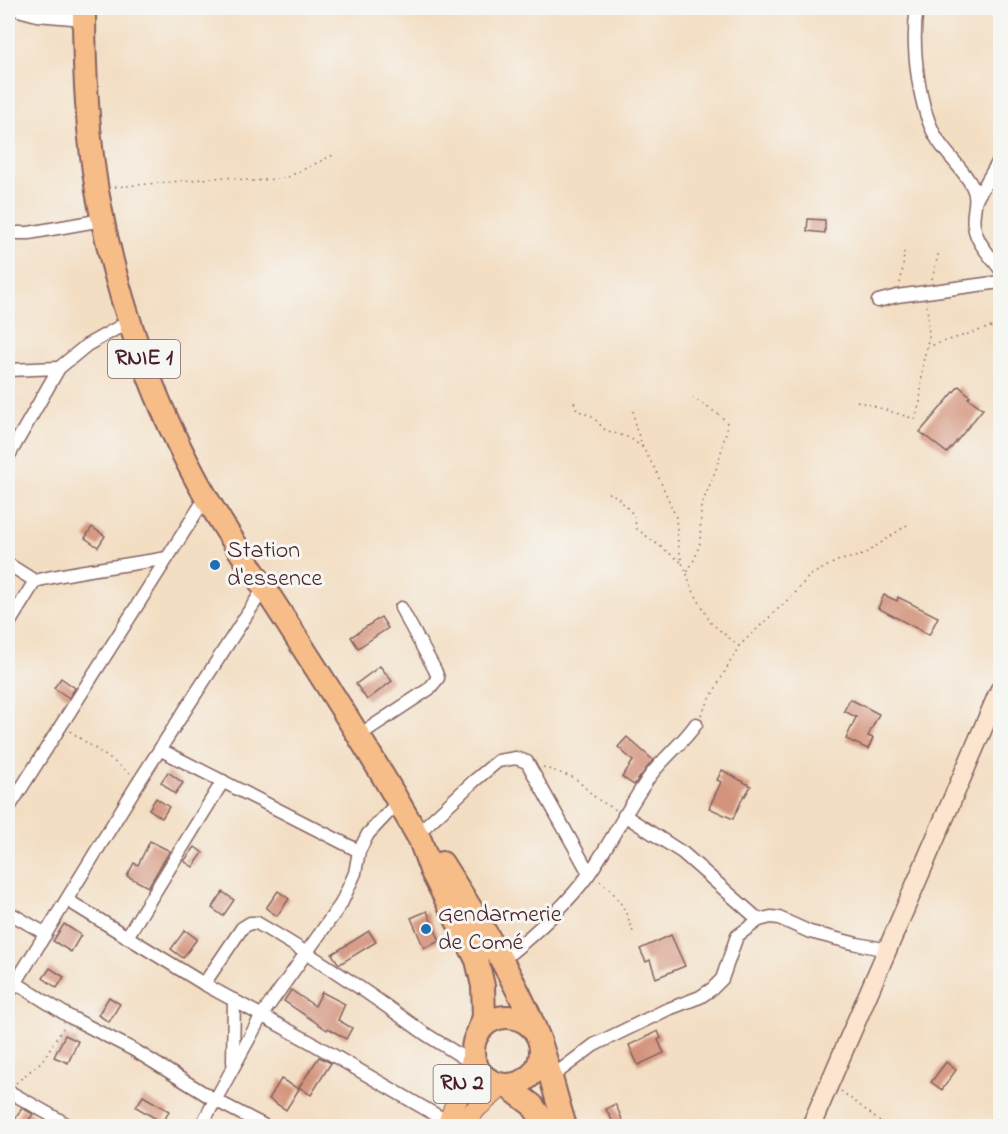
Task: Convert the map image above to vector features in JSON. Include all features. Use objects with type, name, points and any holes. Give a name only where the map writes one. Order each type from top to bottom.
[{"type":"highway","name":"RNIE 1","points":[[84,13],[96,188],[102,220],[130,321],[163,408],[206,497],[399,801],[419,837],[430,870],[477,960],[483,986],[484,1017],[474,1046]]},
{"type":"highway","name":"RNIE 1","points":[[419,837],[439,858],[501,962],[539,1040],[565,1126]]},
{"type":"highway","points":[[505,1086],[524,1081],[537,1068],[541,1049],[539,1040],[527,1023],[509,1017],[491,1021],[474,1046],[474,1060],[478,1070],[485,1077],[505,1086],[532,1105],[547,1126]]},
{"type":"main road","name":"RN 2","points":[[453,1125],[474,1046]]},
{"type":"main road","name":"RN 2","points":[[453,1125],[505,1086]]},
{"type":"street","points":[[11,8],[37,15],[84,13]]},
{"type":"street","points":[[917,8],[915,38],[917,63],[921,93],[929,123],[938,142],[973,187],[977,198]]},
{"type":"street","points":[[1000,159],[977,198],[974,225],[979,242],[1000,269]]},
{"type":"street","points":[[8,232],[29,233],[102,220]]},
{"type":"street","points":[[878,301],[897,296],[1000,282]]},
{"type":"street","points":[[8,457],[59,368],[87,345],[130,321]]},
{"type":"street","points":[[8,370],[59,368]]},
{"type":"street","points":[[8,810],[60,724],[206,497]]},
{"type":"street","points":[[8,625],[35,581],[65,573],[167,558]]},
{"type":"street","points":[[8,564],[35,581]]},
{"type":"street","points":[[8,995],[140,780],[162,750],[264,588]]},
{"type":"street","points":[[358,736],[429,689],[438,678],[401,608]]},
{"type":"street","points":[[811,1126],[1000,689]]},
{"type":"street","points":[[501,962],[554,912],[589,873],[652,773],[688,736],[696,724]]},
{"type":"street","points":[[162,750],[358,851]]},
{"type":"street","points":[[419,837],[474,781],[498,761],[516,758],[527,762],[589,873]]},
{"type":"street","points":[[127,937],[223,781]]},
{"type":"street","points":[[201,1126],[262,1015],[341,904],[355,873],[358,851],[368,834],[399,801]]},
{"type":"street","points":[[624,815],[683,853],[759,920]]},
{"type":"street","points":[[67,900],[204,984],[453,1125]]},
{"type":"street","points":[[8,912],[46,934]]},
{"type":"street","points":[[550,1078],[594,1045],[643,1020],[700,998],[712,989],[722,979],[737,936],[759,920],[779,918],[810,932],[889,950]]},
{"type":"street","points":[[204,984],[242,928],[249,923],[257,923],[366,990],[426,1035],[474,1046]]},
{"type":"street","points":[[16,982],[70,1017],[134,1050],[216,1100],[265,1126]]},
{"type":"street","points":[[233,1065],[234,1000]]},
{"type":"street","points":[[11,1088],[70,1126]]},
{"type":"path","points":[[96,188],[225,177],[253,181],[286,178],[333,155]]},
{"type":"path","points":[[937,265],[939,251]]},
{"type":"path","points":[[897,296],[904,252]]},
{"type":"path","points":[[857,401],[915,419],[920,402],[929,336],[928,310]]},
{"type":"path","points":[[926,348],[1000,324]]},
{"type":"path","points":[[687,573],[700,543],[700,507],[718,464],[728,424],[721,416],[693,398]]},
{"type":"path","points":[[574,402],[577,410],[593,417],[605,430],[630,438],[643,448]]},
{"type":"path","points":[[633,411],[634,426],[676,517],[682,562],[690,585],[711,623],[739,646]]},
{"type":"path","points":[[608,493],[616,496],[633,514],[638,529],[682,562]]},
{"type":"path","points":[[696,724],[739,646],[809,576],[837,561],[863,555],[910,523]]},
{"type":"path","points":[[60,724],[140,780]]},
{"type":"path","points":[[527,762],[575,778],[597,799],[624,815]]},
{"type":"path","points":[[589,873],[612,891],[626,910],[634,935]]},
{"type":"path","points":[[11,1088],[42,1061],[70,1017]]},
{"type":"path","points":[[830,1083],[884,1126]]},
{"type":"path","points":[[983,1126],[1000,1107]]},
{"type":"building","points":[[808,219],[825,220],[825,233],[807,231]]},
{"type":"building","points":[[959,386],[970,396],[968,398],[983,409],[947,453],[920,432]]},
{"type":"building","points":[[92,527],[105,536],[98,547],[85,538]]},
{"type":"building","points":[[884,595],[897,601],[898,597],[938,617],[929,635],[878,608]]},
{"type":"building","points":[[381,617],[388,628],[358,648],[351,637]]},
{"type":"building","points":[[380,666],[392,681],[367,700],[356,684]]},
{"type":"building","points":[[61,678],[75,688],[69,698],[54,688]]},
{"type":"building","points":[[850,699],[879,714],[868,736],[873,738],[868,749],[846,739],[856,717],[844,711]]},
{"type":"building","points":[[627,737],[653,760],[634,785],[622,777],[633,761],[618,747]]},
{"type":"building","points":[[722,770],[751,786],[744,795],[733,819],[709,808],[721,782],[717,780]]},
{"type":"building","points":[[168,772],[183,783],[175,794],[161,782]]},
{"type":"building","points":[[156,798],[169,807],[162,818],[149,809]]},
{"type":"building","points":[[150,841],[170,851],[148,887],[127,876],[134,863],[138,865]]},
{"type":"building","points":[[195,847],[203,853],[193,867],[184,861]]},
{"type":"building","points":[[278,891],[289,899],[277,916],[266,908]]},
{"type":"building","points":[[223,892],[234,900],[223,916],[212,908]]},
{"type":"building","name":"Gendarmerie de Comé","points":[[427,911],[440,941],[424,948],[411,918]]},
{"type":"building","points":[[64,924],[81,935],[71,952],[53,941]]},
{"type":"building","points":[[185,930],[197,939],[183,958],[171,949]]},
{"type":"building","points":[[369,931],[376,942],[340,964],[338,963],[332,954]]},
{"type":"building","points":[[671,935],[685,966],[656,978],[650,960],[646,962],[640,949]]},
{"type":"building","points":[[50,968],[64,977],[57,988],[43,978]]},
{"type":"building","points":[[291,990],[315,1006],[322,992],[345,1004],[338,1020],[352,1028],[346,1039],[328,1028],[327,1030],[284,1001]]},
{"type":"building","points":[[109,997],[120,1004],[109,1022],[98,1015]]},
{"type":"building","points":[[658,1031],[661,1038],[658,1040],[664,1053],[638,1065],[629,1045]]},
{"type":"building","points":[[65,1035],[78,1041],[68,1063],[54,1057]]},
{"type":"building","points":[[319,1057],[331,1063],[311,1095],[299,1087]]},
{"type":"building","points":[[946,1062],[956,1070],[942,1090],[931,1082]]},
{"type":"building","points":[[281,1079],[299,1089],[286,1110],[269,1099]]},
{"type":"building","points":[[143,1096],[169,1111],[163,1123],[136,1107]]},
{"type":"building","points":[[615,1104],[624,1126],[615,1126],[606,1109]]},
{"type":"building","points":[[22,1108],[33,1114],[25,1126],[11,1126]]},
{"type":"place","name":"Station d'essence","points":[[215,565]]},
{"type":"place","name":"Gendarmerie de Comé","points":[[426,929]]}]
